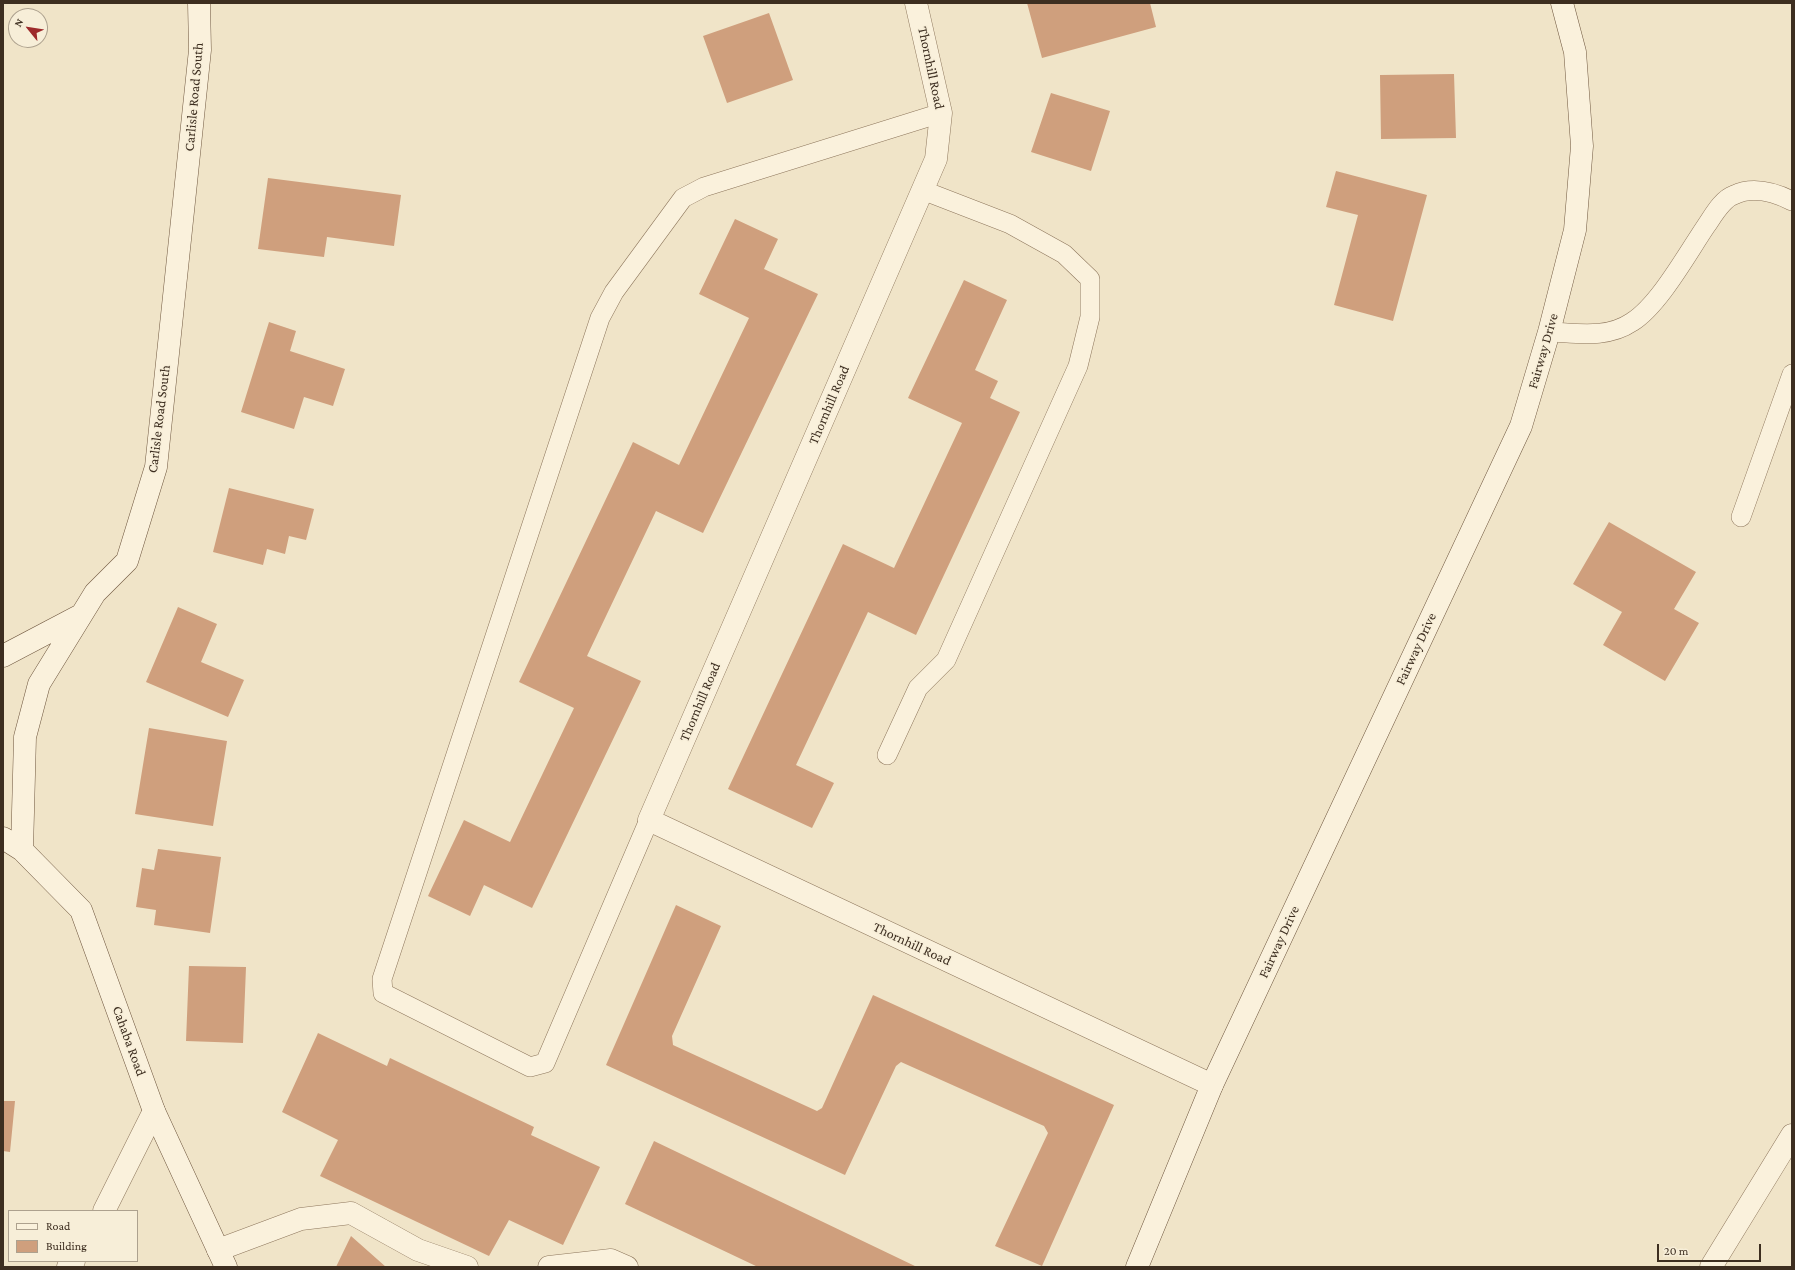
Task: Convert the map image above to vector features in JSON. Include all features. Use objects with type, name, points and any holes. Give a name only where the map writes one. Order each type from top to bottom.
[{"type":"street","name":"Carlisle Road South","points":[[22,850],[25,737],[39,684],[95,592],[127,561],[156,467],[200,50],[199,3]]},
{"type":"street","name":"Thornhill Road","points":[[916,3],[941,113],[936,159],[649,820],[1212,1085]]},
{"type":"street","name":"Fairway Drive","points":[[1137,1267],[1212,1085],[1521,426],[1549,332],[1575,230],[1582,146],[1575,52],[1562,3]]},
{"type":"street","points":[[3,656],[82,614]]},
{"type":"street","name":"Cahaba Road","points":[[3,838],[22,850],[81,910],[154,1111],[222,1258]]},
{"type":"street","points":[[104,1210],[154,1111]]},
{"type":"street","points":[[1711,1267],[1792,1135]]},
{"type":"street","points":[[222,1258],[301,1219],[351,1213],[418,1250],[467,1267]]},
{"type":"street","points":[[549,1267],[610,1260],[627,1267]]},
{"type":"lane","points":[[649,820],[545,1064],[530,1067],[383,993],[382,979],[384,971],[600,318],[614,292],[683,198],[704,188],[941,113]]},
{"type":"lane","points":[[1549,332],[1604,334],[1631,323],[1650,307],[1717,210],[1732,195],[1754,189],[1784,197],[1792,201]]},
{"type":"lane","points":[[887,755],[918,688],[946,660],[1078,366],[1090,317],[1090,279],[1064,254],[1010,224],[922,190]]},
{"type":"lane","points":[[1741,517],[1792,374]]},
{"type":"building","points":[[1027,3],[1150,3],[1156,27],[1042,58]]},
{"type":"building","points":[[769,13],[793,80],[727,103],[703,36]]},
{"type":"building","points":[[1454,74],[1456,138],[1381,139],[1380,75]]},
{"type":"building","points":[[1051,93],[1110,111],[1091,171],[1031,152]]},
{"type":"building","points":[[1336,171],[1427,195],[1393,321],[1334,305],[1358,215],[1326,207]]},
{"type":"building","points":[[268,178],[401,195],[394,246],[327,237],[324,257],[258,249]]},
{"type":"building","points":[[735,219],[778,239],[764,269],[818,294],[703,533],[656,511],[587,656],[641,681],[532,908],[484,885],[470,916],[428,896],[464,820],[510,842],[574,708],[519,682],[633,442],[679,465],[749,318],[699,294]]},
{"type":"building","points":[[964,280],[1007,300],[975,370],[998,381],[990,398],[1020,412],[916,635],[868,612],[796,765],[834,783],[812,828],[728,789],[843,544],[894,568],[962,423],[908,398]]},
{"type":"building","points":[[269,322],[296,331],[290,351],[345,369],[333,406],[304,397],[294,429],[241,412]]},
{"type":"building","points":[[229,488],[314,509],[306,540],[289,536],[285,554],[267,549],[263,565],[213,552]]},
{"type":"building","points":[[1609,522],[1696,572],[1674,609],[1699,623],[1665,681],[1603,645],[1622,612],[1573,584]]},
{"type":"building","points":[[178,607],[217,624],[201,662],[244,680],[228,717],[146,682]]},
{"type":"building","points":[[149,728],[227,741],[213,826],[135,814]]},
{"type":"building","points":[[158,849],[221,857],[210,933],[154,925],[156,910],[136,907],[142,868],[154,870]]},
{"type":"building","points":[[676,905],[721,926],[672,1036],[673,1045],[817,1111],[822,1108],[873,995],[1114,1105],[1042,1266],[995,1246],[1048,1133],[1044,1126],[901,1062],[896,1066],[845,1175],[606,1065]]},
{"type":"building","points":[[189,966],[246,967],[243,1043],[186,1041]]},
{"type":"building","points":[[318,1033],[387,1066],[390,1058],[534,1127],[531,1135],[600,1167],[563,1245],[509,1220],[489,1256],[320,1176],[338,1140],[282,1112]]},
{"type":"building","points":[[3,1101],[15,1101],[10,1152],[3,1151]]},
{"type":"building","points":[[654,1141],[917,1267],[758,1267],[625,1204]]},
{"type":"building","points":[[351,1236],[386,1267],[336,1267]]}]
